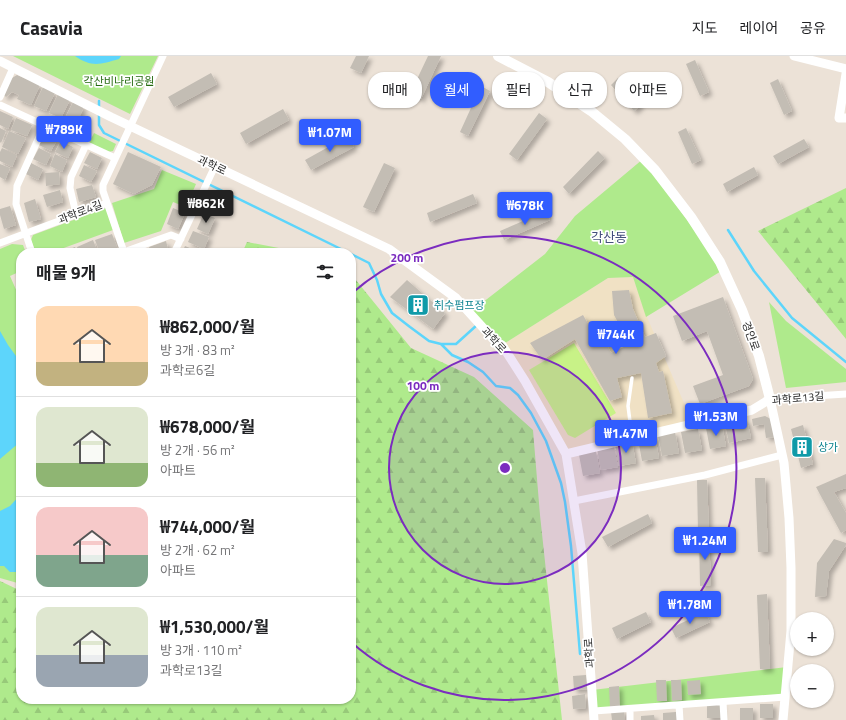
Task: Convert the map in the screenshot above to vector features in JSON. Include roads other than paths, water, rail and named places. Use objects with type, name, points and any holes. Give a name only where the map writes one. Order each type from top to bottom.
[{"type":"main road","name":"경안로","points":[[498,56],[548,82],[591,111],[625,139],[655,170],[691,217],[720,262],[742,310],[759,356],[770,399]]},
{"type":"street","points":[[130,126],[163,56]]},
{"type":"street","points":[[794,56],[846,69]]},
{"type":"street","name":"과학로","points":[[0,62],[111,117],[389,249],[456,298],[496,342],[502,345],[525,381],[566,454],[582,553],[594,716]]},
{"type":"street","points":[[0,97],[13,68]]},
{"type":"street","points":[[846,74],[839,118],[846,118]]},
{"type":"street","points":[[0,106],[115,158]]},
{"type":"street","points":[[30,248],[16,204],[17,186],[44,126]]},
{"type":"street","name":"과학로4길","points":[[0,243],[107,203],[103,191],[103,185],[130,126]]},
{"type":"street","points":[[76,214],[70,188],[72,177],[86,145]]},
{"type":"street","points":[[176,248],[215,166]]},
{"type":"street","points":[[107,203],[120,248]]},
{"type":"street","points":[[136,248],[171,235],[181,239]]},
{"type":"street","name":"과학로13길","points":[[566,454],[752,410],[770,399],[846,394]]},
{"type":"street","name":"경안로","points":[[770,399],[782,455],[789,518],[791,631],[783,720]]},
{"type":"street","points":[[574,501],[705,475],[782,455]]},
{"type":"street","points":[[594,716],[630,709],[785,697]]},
{"type":"street","points":[[723,702],[724,720]]},
{"type":"street","points":[[680,705],[680,720]]},
{"type":"street","points":[[630,709],[630,720]]},
{"type":"lane","points":[[632,378],[628,406],[632,438]]},
{"type":"water","points":[[75,56],[121,56],[119,59],[92,64]]},
{"type":"water","points":[[0,331],[16,356],[16,445],[0,459]]},
{"type":"water","points":[[16,499],[16,572],[10,572],[4,566],[0,566],[0,511],[10,506]]},
{"type":"waterway","points":[[99,101],[99,109]]},
{"type":"waterway","points":[[99,114],[99,125],[104,133],[339,248]]},
{"type":"waterway","points":[[728,230],[754,271],[792,318],[846,362]]},
{"type":"waterway","points":[[356,256],[369,263],[377,280],[381,294],[392,313],[429,341],[441,344],[452,355],[468,362],[483,372],[496,386],[510,388],[518,395],[531,413],[546,441],[561,483],[565,502],[571,546],[580,654]]},
{"type":"waterway","points":[[441,344],[456,344],[477,325]]},
{"type":"place","name":"취수펌프장","points":[[418,305]]},
{"type":"place","name":"상가","points":[[802,447]]},
{"type":"district","name":"각산동","points":[[609,237]]},
{"type":"park label","name":"각산비나리공원","points":[[119,81]]}]
